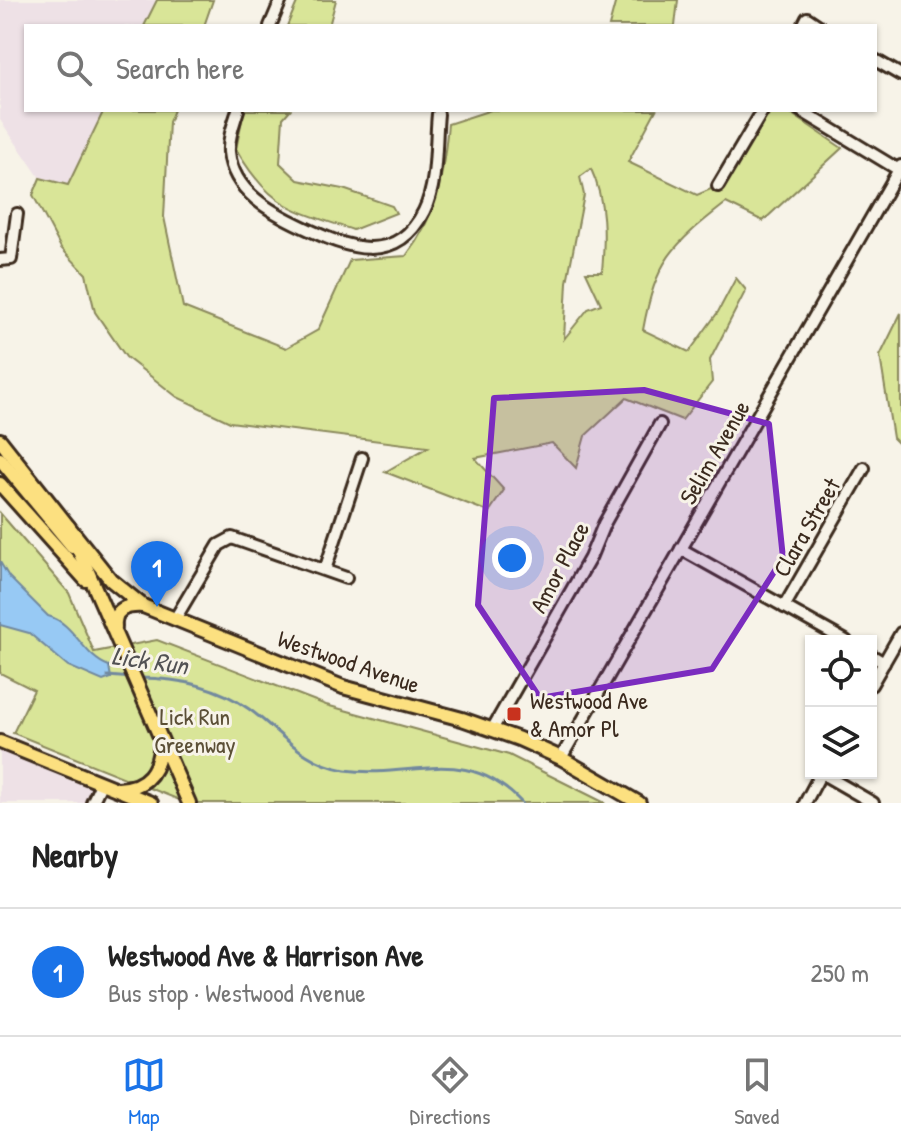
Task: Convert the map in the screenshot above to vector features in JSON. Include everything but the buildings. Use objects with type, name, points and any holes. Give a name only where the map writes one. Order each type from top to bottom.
[{"type":"main road","name":"Westwood Avenue","points":[[0,440],[114,582],[143,606],[343,687],[493,728],[561,758],[639,803]]},
{"type":"main road","points":[[0,459],[80,557]]},
{"type":"main road","points":[[0,484],[92,586]]},
{"type":"main road","points":[[68,526],[189,803]]},
{"type":"main road","points":[[115,630],[114,619],[120,609],[143,606]]},
{"type":"main road","points":[[0,742],[151,803]]},
{"type":"main road","points":[[115,789],[137,786],[151,777],[159,762],[161,742]]},
{"type":"street","points":[[271,24],[281,0]]},
{"type":"street","points":[[877,61],[901,75]]},
{"type":"street","points":[[238,112],[229,152],[250,194],[272,213],[332,241],[365,249],[394,244],[407,234],[425,209],[438,114]]},
{"type":"street","points":[[718,186],[762,112]]},
{"type":"street","points":[[803,112],[900,168]]},
{"type":"street","name":"Selim Avenue","points":[[561,758],[900,168]]},
{"type":"street","points":[[6,259],[17,214]]},
{"type":"street","name":"Amor Place","points":[[493,728],[590,558],[604,524],[660,424]]},
{"type":"street","points":[[325,570],[362,458]]},
{"type":"street","name":"Clara Street","points":[[784,607],[864,468]]},
{"type":"street","points":[[175,619],[219,545],[227,539],[236,539],[346,578]]},
{"type":"street","points":[[681,549],[835,635]]},
{"type":"street","points":[[877,675],[901,633]]},
{"type":"street","points":[[877,659],[884,663]]},
{"type":"street","points":[[805,803],[818,779]]},
{"type":"street","points":[[831,779],[873,803]]},
{"type":"street","points":[[92,803],[101,784]]},
{"type":"highlighted area","points":[[644,390],[769,424],[783,558],[712,669],[540,698],[478,605],[494,398]]},
{"type":"shaded area","points":[[0,0],[157,0],[145,24],[24,24],[24,112],[103,112],[67,186],[40,178],[0,120]]},
{"type":"shaded area","points":[[0,733],[100,778],[88,803],[0,803]]},
{"type":"green space","points":[[157,0],[213,0],[205,24],[145,24]]},
{"type":"green space","points":[[298,0],[336,0],[330,24],[288,24]]},
{"type":"green space","points":[[616,0],[678,0],[675,24],[610,24]]},
{"type":"green space","points":[[103,112],[173,112],[169,122],[164,217],[183,307],[286,348],[318,330],[350,260],[406,256],[425,225],[437,194],[448,124],[485,112],[655,112],[628,162],[697,195],[723,184],[769,112],[789,112],[842,148],[763,221],[726,203],[679,244],[660,270],[643,330],[689,352],[718,312],[736,278],[746,290],[710,360],[712,382],[682,420],[626,398],[585,436],[576,468],[552,443],[475,458],[504,490],[489,512],[385,472],[428,447],[230,422],[177,397],[126,357],[95,312],[86,274],[61,248],[33,195],[40,178],[68,185]],"holes":[[[591,169],[603,219],[602,272],[586,272],[601,304],[588,309],[564,339],[567,282],[584,195],[580,177]]]},
{"type":"green space","points":[[244,112],[288,112],[283,118],[280,163],[298,180],[343,189],[392,206],[396,213],[353,230],[298,211],[284,204],[260,184],[236,149]]},
{"type":"green space","points":[[901,313],[901,446],[893,438],[880,356]]},
{"type":"green space","name":"Lick Run Greenway","points":[[0,513],[69,593],[94,652],[157,640],[326,705],[509,755],[605,803],[187,803],[13,733],[34,690],[0,673]]},
{"type":"water","points":[[0,562],[9,577],[48,616],[65,626],[92,655],[109,666],[111,678],[103,681],[68,666],[29,633],[0,625]]},
{"type":"waterway","name":"Lick Run","points":[[108,676],[132,678]]},
{"type":"waterway","name":"Lick Run","points":[[139,678],[183,682],[224,694],[249,709],[293,746],[330,767],[370,772],[458,768],[501,784],[522,803]]},
{"type":"place","name":"Westwood Ave & Harrison Ave","points":[[157,607]]},
{"type":"place","name":"Westwood Ave & Amor Pl","points":[[514,714]]}]
